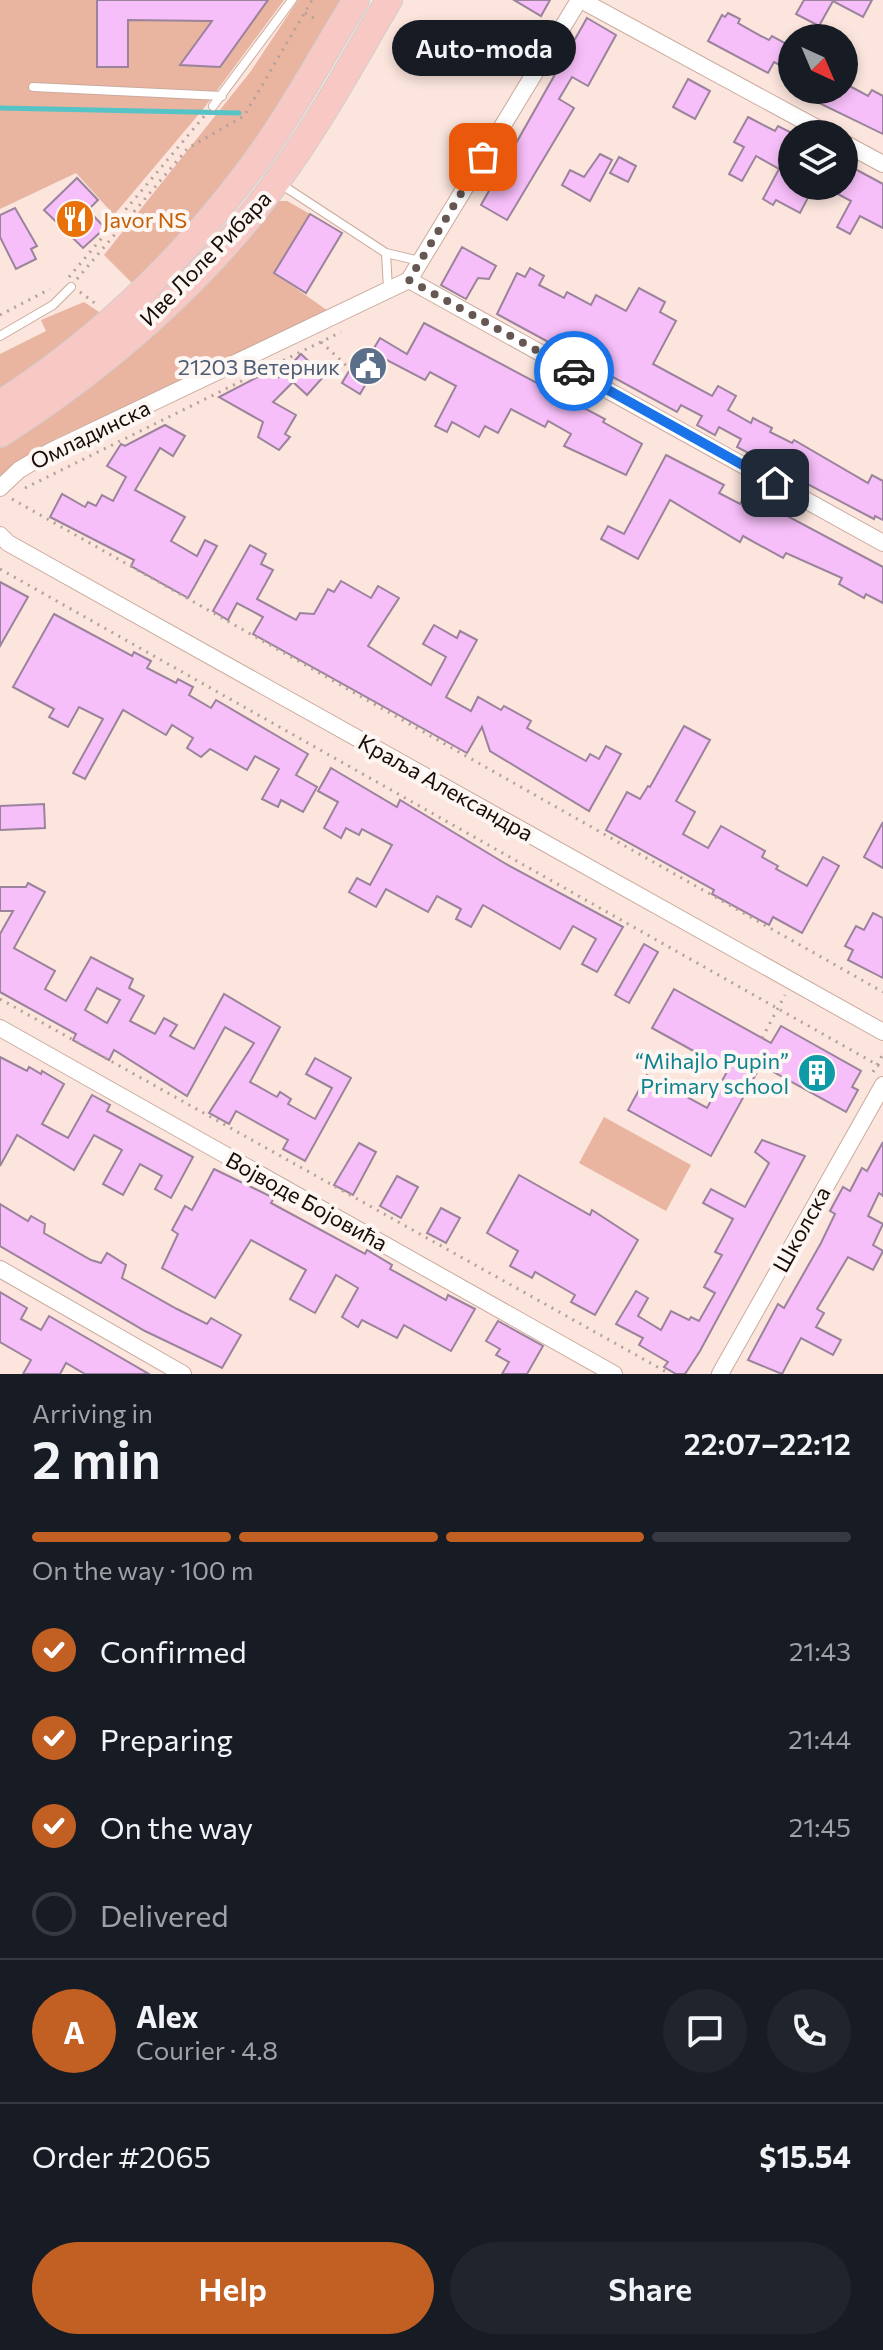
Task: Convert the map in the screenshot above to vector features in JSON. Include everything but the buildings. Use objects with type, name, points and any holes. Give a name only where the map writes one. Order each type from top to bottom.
[{"type":"main road","name":"Иве Лоле Рибара","points":[[0,404],[32,384],[116,317],[190,243],[243,179],[356,0]]},
{"type":"main road","name":"Иве Лоле Рибара","points":[[0,434],[49,403],[163,307],[233,235],[277,181],[380,3]]},
{"type":"street","points":[[802,120],[580,0],[409,280],[883,543]]},
{"type":"street","points":[[858,151],[883,164]]},
{"type":"street","name":"Омладинска","points":[[0,488],[40,456],[409,280]]},
{"type":"street","name":"Краља Александра","points":[[3,540],[883,1032]]},
{"type":"street","name":"Војводе Бојовића","points":[[0,1028],[614,1374]]},
{"type":"street","name":"Школска","points":[[720,1374],[883,1085]]},
{"type":"street","points":[[0,1269],[183,1374]]},
{"type":"lane","points":[[213,106],[292,0]]},
{"type":"lane","points":[[33,87],[222,96]]},
{"type":"lane","points":[[277,181],[386,253],[420,261]]},
{"type":"lane","points":[[386,253],[388,289]]},
{"type":"lane","points":[[0,336],[53,305],[68,284]]},
{"type":"path","points":[[68,284],[188,148],[244,116],[312,0]]},
{"type":"path","points":[[68,284],[203,118]]},
{"type":"path","points":[[68,284],[116,317]]},
{"type":"path","points":[[0,315],[52,288]]},
{"type":"path","points":[[347,329],[25,487],[11,498],[883,992]]},
{"type":"path","points":[[321,342],[350,369]]},
{"type":"path","points":[[0,569],[883,1068]]},
{"type":"path","points":[[762,1038],[793,981]]},
{"type":"path","points":[[0,999],[670,1374]]},
{"type":"shaded area","points":[[0,0],[284,0],[204,108],[114,215],[76,173],[0,209]]},
{"type":"shaded area","points":[[298,0],[347,0],[246,162],[136,287],[104,255],[251,71]]},
{"type":"shaded area","points":[[277,201],[287,201],[310,214],[274,273],[331,313],[55,439],[0,477],[0,443]]},
{"type":"shaded area","points":[[84,302],[105,316],[0,394],[0,354],[46,331],[41,320]]},
{"type":"shaded area","points":[[604,1117],[691,1165],[666,1211],[579,1163]]},
{"type":"waterway","points":[[0,108],[239,113]]},
{"type":"way so far","points":[[483,157],[409,280],[574,371]]},
{"type":"place","name":"Auto-moda","points":[[483,157]]},
{"type":"place","name":"Javor NS","points":[[75,219]]},
{"type":"place","name":"21203 Ветерник","points":[[368,366]]},
{"type":"place","name":"“Mihajlo Pupin” Primary school","points":[[817,1073]]},
{"type":"route","points":[[574,371],[775,483]]}]
